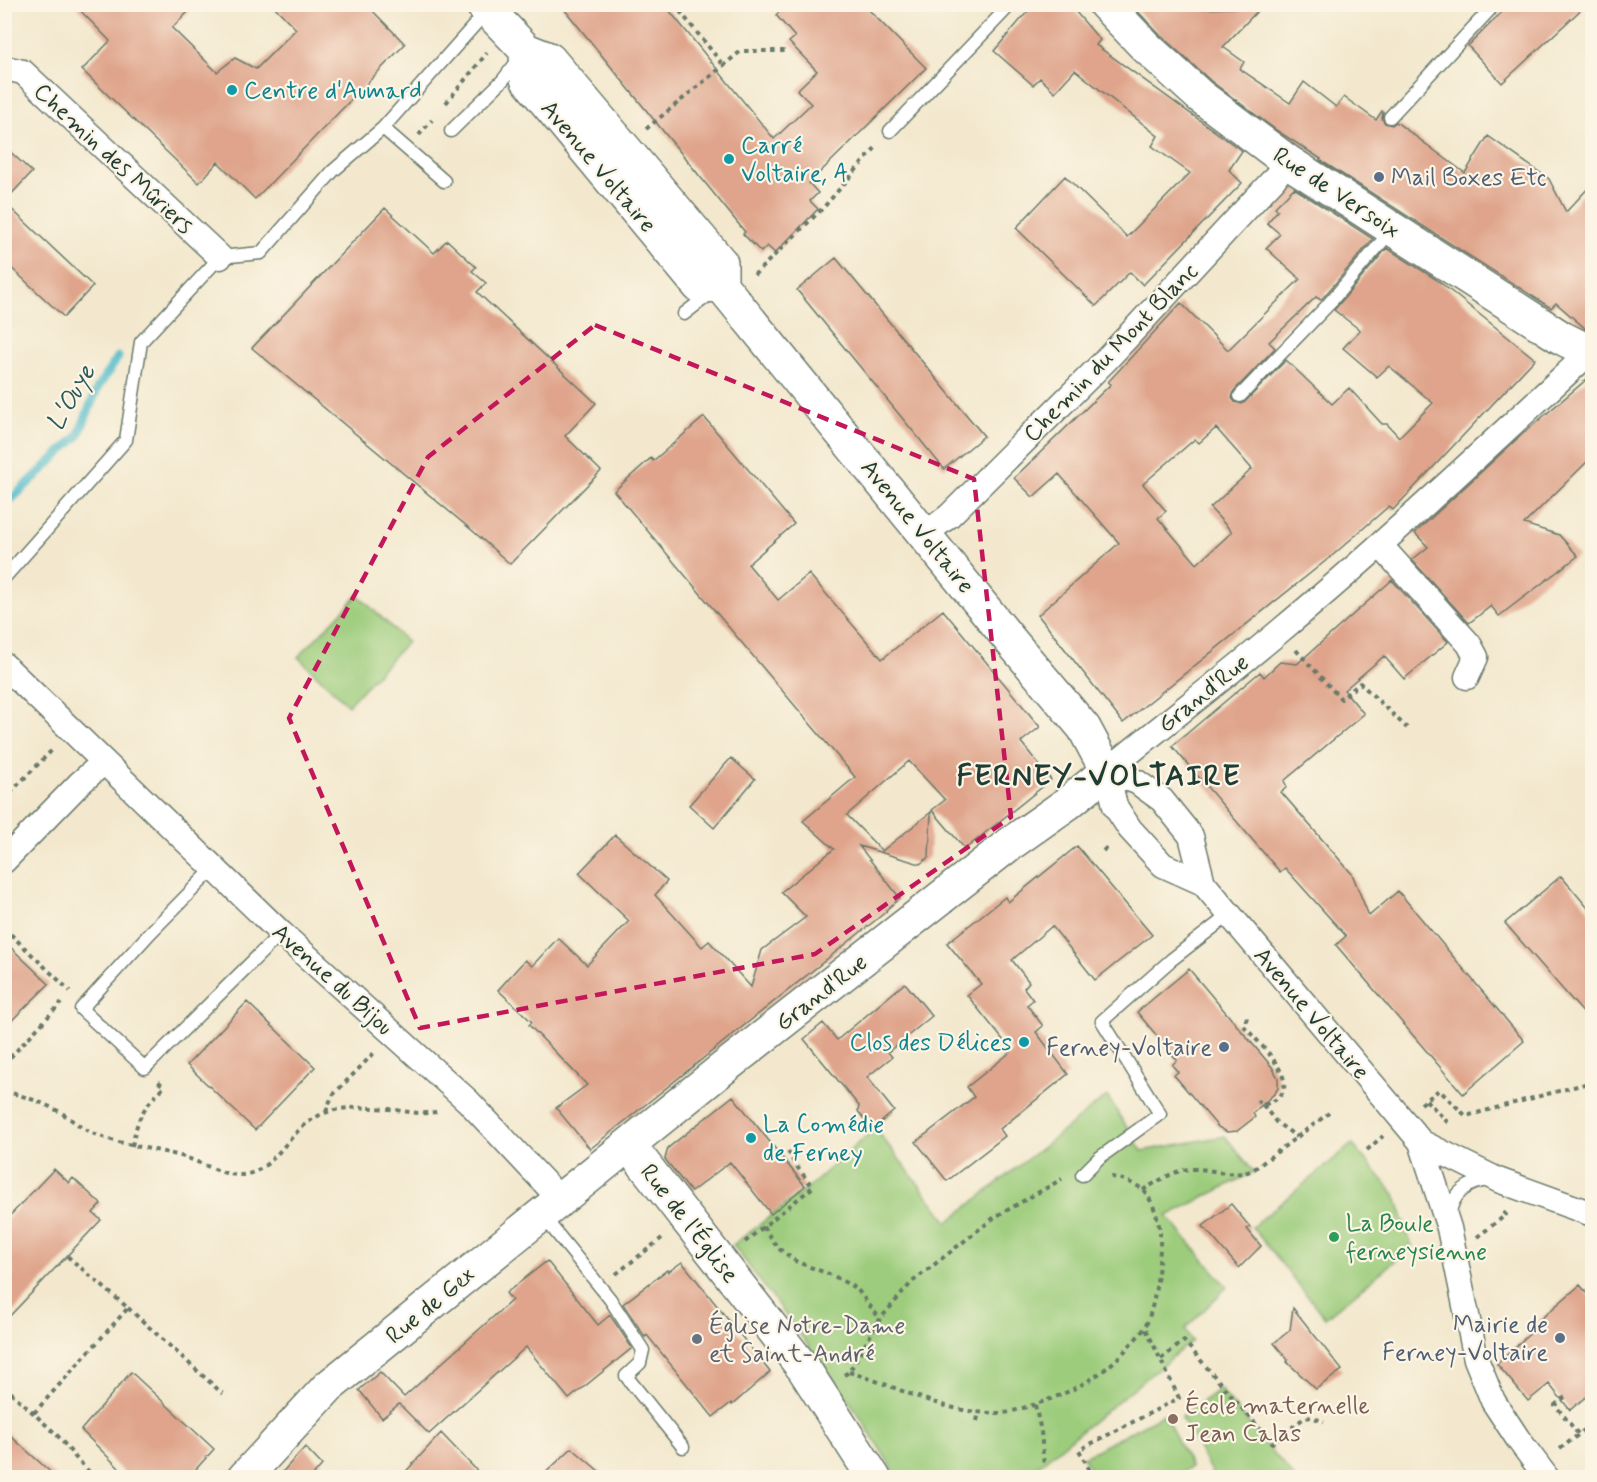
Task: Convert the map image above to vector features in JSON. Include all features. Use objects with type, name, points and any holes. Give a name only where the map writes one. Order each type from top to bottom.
[{"type":"main road","name":"Rue de Versoix","points":[[1105,4],[1146,47],[1200,96],[1287,161],[1338,188],[1392,229],[1562,338],[1592,351]]},
{"type":"main road","name":"Avenue Voltaire","points":[[501,24],[549,59],[721,264],[727,291],[1084,728],[1107,771]]},
{"type":"main road","name":"Avenue Voltaire","points":[[501,24],[527,79],[614,186],[699,286],[727,291]]},
{"type":"main road","name":"Grand'Rue","points":[[629,1145],[684,1099],[997,854],[1068,803],[1107,771]]},
{"type":"main road","name":"Rue de Gex","points":[[244,1478],[328,1388],[629,1145]]},
{"type":"main road","name":"Rue de l'Église","points":[[629,1145],[804,1369],[874,1478]]},
{"type":"street","name":"Chemin des Mûriers","points":[[4,68],[23,72],[220,257]]},
{"type":"street","name":"Chemin du Mont Blanc","points":[[925,534],[949,516],[1105,361],[1274,179],[1287,161]]},
{"type":"street","name":"Grand'Rue","points":[[1107,771],[1280,631],[1380,545],[1592,351]]},
{"type":"street","points":[[1380,545],[1469,644],[1476,657],[1467,677]]},
{"type":"street","name":"Avenue du Bijou","points":[[4,665],[282,933],[468,1101],[551,1206]]},
{"type":"street","points":[[4,861],[81,783],[104,763]]},
{"type":"street","name":"Avenue Voltaire","points":[[1107,771],[1115,806],[1130,829],[1163,865],[1203,883]]},
{"type":"street","name":"Avenue Voltaire","points":[[1107,771],[1137,782],[1162,800],[1191,836],[1203,883],[1421,1142],[1449,1228],[1476,1359],[1493,1401],[1547,1478]]},
{"type":"street","name":"Avenue Voltaire","points":[[1421,1142],[1498,1180],[1593,1214]]},
{"type":"lane","points":[[890,131],[1011,4]]},
{"type":"lane","points":[[1390,117],[1495,4]]},
{"type":"lane","points":[[4,578],[126,440],[141,342],[220,257],[261,253],[333,171],[501,24]]},
{"type":"lane","points":[[451,131],[503,80],[501,24]]},
{"type":"lane","points":[[382,128],[444,181]]},
{"type":"lane","points":[[1240,396],[1326,307],[1381,245],[1392,229]]},
{"type":"lane","points":[[684,314],[727,291]]},
{"type":"lane","points":[[214,868],[150,933],[81,1009],[145,1068],[282,933]]},
{"type":"lane","points":[[1082,1175],[1099,1158],[1160,1114],[1102,1022],[1171,960],[1229,915]]},
{"type":"lane","points":[[1449,1228],[1451,1203],[1464,1188],[1480,1180],[1498,1180]]},
{"type":"lane","points":[[551,1206],[643,1350],[640,1363],[626,1376],[683,1447]]},
{"type":"path","points":[[674,4],[724,66]]},
{"type":"path","points":[[444,106],[501,24]]},
{"type":"path","points":[[623,148],[741,51],[789,51]]},
{"type":"path","points":[[407,149],[436,114]]},
{"type":"path","points":[[727,291],[751,277],[823,208],[890,131]]},
{"type":"path","points":[[1280,631],[1341,699],[1360,683],[1407,728]]},
{"type":"path","points":[[4,799],[71,732]]},
{"type":"path","points":[[4,928],[71,992],[4,1064]]},
{"type":"path","points":[[1247,1017],[1244,1026],[1285,1077],[1283,1093],[1278,1099],[1263,1105]]},
{"type":"path","points":[[326,1113],[332,1096],[392,1033]]},
{"type":"path","points":[[132,1146],[137,1120],[147,1103],[164,1088],[145,1068]]},
{"type":"path","points":[[1366,1150],[1439,1090],[1466,1116],[1593,1082]]},
{"type":"path","points":[[4,1091],[31,1098],[60,1112],[89,1131],[132,1146],[184,1158],[231,1174],[247,1174],[262,1168],[296,1131],[315,1116],[358,1108],[391,1109],[421,1114],[437,1112],[468,1101]]},
{"type":"path","points":[[1256,1100],[1263,1105],[1276,1122],[1297,1137]]},
{"type":"path","points":[[1143,1190],[1189,1168],[1214,1170],[1230,1175],[1253,1170],[1329,1113]]},
{"type":"path","points":[[788,1151],[794,1163],[813,1186],[763,1227],[778,1248],[797,1262],[834,1276],[857,1289],[880,1319]]},
{"type":"path","points":[[1082,1175],[1114,1177],[1143,1190],[1154,1208],[1160,1232],[1155,1291],[1145,1327],[1124,1353],[1102,1373],[1070,1392],[1004,1413],[968,1412],[931,1403],[871,1378],[849,1372],[880,1319],[912,1282],[995,1217],[1057,1179],[1082,1175]]},
{"type":"path","points":[[1449,1228],[1468,1234],[1473,1241],[1506,1215],[1498,1206],[1498,1180]]},
{"type":"path","points":[[67,1256],[223,1394]]},
{"type":"path","points":[[34,1413],[128,1308]]},
{"type":"path","points":[[1094,1478],[1079,1450],[1179,1398],[1145,1327]]},
{"type":"path","points":[[1161,1359],[1184,1341],[1272,1443],[1304,1418],[1312,1417],[1324,1422]]},
{"type":"path","points":[[4,1386],[57,1435],[95,1478]]},
{"type":"path","points":[[1565,1397],[1555,1405],[1579,1435]]},
{"type":"path","points":[[1035,1405],[1041,1431],[1044,1466]]},
{"type":"path","points":[[977,1420],[979,1412]]},
{"type":"highlighted area","points":[[595,325],[974,479],[1011,817],[815,954],[420,1028],[289,718],[428,457]]},
{"type":"green space","points":[[358,595],[407,642],[348,705],[298,657]]},
{"type":"green space","points":[[1107,1096],[1142,1151],[1225,1136],[1254,1172],[1167,1216],[1227,1287],[1185,1329],[1192,1341],[1024,1477],[898,1477],[849,1400],[733,1245],[815,1182],[875,1128],[948,1222]]},
{"type":"green space","name":"La Boule ferneysienne","points":[[1352,1144],[1395,1194],[1412,1247],[1325,1318],[1252,1227]]},
{"type":"green space","points":[[1220,1389],[1294,1477],[1214,1477],[1181,1416]]},
{"type":"green space","points":[[1164,1414],[1191,1467],[1173,1477],[1094,1477],[1083,1457]]},
{"type":"building","name":"Centre d'Aumard","points":[[74,4],[196,4],[172,28],[217,72],[235,58],[256,69],[296,29],[272,4],[366,4],[405,44],[255,199],[218,162],[199,183],[82,70],[110,41]]},
{"type":"building","points":[[560,4],[664,4],[774,139],[811,104],[797,90],[817,71],[789,42],[795,37],[776,15],[787,4],[863,4],[926,68],[809,183],[818,193],[810,201],[818,209],[775,253],[767,246],[761,252],[743,234],[745,232]]},
{"type":"building","points":[[1034,4],[1069,4],[1100,40],[1096,45],[1242,151],[1229,170],[1242,183],[1143,285],[1130,272],[1096,306],[1016,228],[1065,176],[1127,237],[1190,173],[1152,146],[1158,136],[1075,70],[1055,92],[1040,78],[1033,85],[994,51]]},
{"type":"building","points":[[1131,4],[1206,4],[1202,9],[1261,7],[1223,47],[1244,62],[1240,69],[1290,103],[1304,82],[1336,107],[1344,97],[1376,120],[1382,111],[1382,119],[1385,123],[1392,125],[1396,122],[1465,173],[1488,136],[1549,179],[1566,212],[1593,183],[1593,332],[1586,329],[1556,303],[1551,308],[1276,130],[1212,82],[1159,34]]},
{"type":"building","points":[[1510,4],[1587,4],[1502,83],[1468,46]]},
{"type":"building","points":[[4,146],[32,172],[4,202]]},
{"type":"building","points":[[1294,188],[1373,239],[1321,300],[1316,297],[1269,342],[1275,348],[1234,391],[1232,398],[1235,402],[1242,404],[1245,402],[1286,360],[1332,404],[1349,388],[1382,424],[1387,424],[1399,437],[1433,403],[1389,366],[1377,377],[1343,348],[1360,330],[1334,310],[1387,248],[1437,280],[1535,359],[1393,510],[1389,506],[1333,555],[1123,723],[1038,615],[1119,543],[1059,474],[1033,497],[1014,478],[1111,384],[1108,382],[1181,303],[1228,350],[1300,279],[1266,248],[1280,234],[1267,223],[1278,210],[1275,207]],"holes":[[[1216,428],[1252,469],[1210,508],[1232,532],[1197,564],[1158,518],[1166,511],[1143,484],[1195,439],[1199,443]]]},
{"type":"building","points":[[4,202],[93,286],[64,317],[4,261]]},
{"type":"building","points":[[385,208],[434,253],[447,240],[476,267],[472,271],[486,283],[477,292],[596,403],[565,436],[601,471],[510,564],[252,348]]},
{"type":"building","points":[[836,258],[984,436],[944,469],[797,290]]},
{"type":"building","points":[[1593,374],[1593,456],[1524,524],[1559,535],[1578,556],[1499,616],[1491,606],[1469,623],[1412,560],[1428,547],[1415,533],[1518,438]]},
{"type":"building","points":[[704,417],[794,524],[748,564],[778,600],[809,574],[882,659],[943,610],[1040,727],[1021,742],[1051,780],[965,849],[932,810],[945,800],[909,761],[847,815],[882,851],[931,812],[929,857],[920,864],[859,846],[900,898],[887,911],[590,1149],[556,1108],[587,1085],[529,1025],[532,1022],[498,990],[525,960],[532,966],[558,938],[587,965],[629,921],[579,873],[615,835],[667,881],[655,895],[702,947],[709,941],[751,987],[762,950],[806,917],[781,892],[834,849],[803,821],[855,777],[614,491],[651,458],[653,461]]},
{"type":"building","points":[[1392,580],[1448,642],[1404,679],[1384,656],[1344,690],[1364,714],[1284,781],[1287,787],[1281,792],[1352,874],[1369,916],[1398,891],[1524,1041],[1463,1094],[1336,945],[1346,936],[1285,868],[1280,872],[1172,746],[1260,672],[1264,677],[1280,662],[1297,664]]},
{"type":"building","points":[[731,758],[755,779],[714,828],[689,805]]},
{"type":"building","name":"Clos des Délices","points":[[1077,846],[1152,935],[1095,980],[1052,926],[1012,960],[1029,982],[1024,988],[1033,1000],[1027,1005],[1043,1026],[1036,1032],[1068,1074],[1000,1129],[1005,1136],[947,1181],[916,1142],[974,1097],[967,1087],[1012,1051],[967,995],[981,984],[947,943],[1005,897],[1008,902]]},
{"type":"building","points":[[1561,876],[1593,914],[1593,1024],[1505,923]]},
{"type":"building","points":[[4,941],[49,984],[4,1028]]},
{"type":"building","points":[[1189,969],[1272,1067],[1278,1078],[1278,1088],[1275,1093],[1253,1113],[1255,1117],[1237,1131],[1227,1132],[1218,1127],[1174,1075],[1178,1072],[1172,1065],[1177,1060],[1137,1012]]},
{"type":"building","points":[[905,983],[932,1016],[888,1052],[892,1057],[867,1077],[894,1111],[872,1130],[858,1111],[859,1106],[804,1039],[823,1023],[837,1040]]},
{"type":"building","points":[[247,1002],[315,1067],[255,1130],[187,1065]]},
{"type":"building","points":[[733,1096],[805,1186],[771,1214],[730,1162],[691,1192],[665,1159],[668,1148]]},
{"type":"building","points":[[54,1169],[69,1183],[73,1178],[101,1204],[93,1213],[101,1220],[4,1322],[4,1222]]},
{"type":"building","points":[[1231,1204],[1250,1227],[1247,1229],[1261,1246],[1239,1268],[1203,1226]]},
{"type":"building","points":[[547,1261],[598,1325],[610,1315],[632,1348],[569,1399],[526,1347],[429,1434],[399,1404],[382,1418],[359,1390],[380,1372],[404,1397],[512,1300],[506,1293]]},
{"type":"building","name":"Église Notre-Dame et Saint-André","points":[[682,1262],[770,1372],[732,1405],[731,1403],[713,1417],[647,1335],[645,1337],[623,1304],[667,1270],[668,1272]]},
{"type":"building","name":"Mairie de Ferney-Voltaire","points":[[1580,1285],[1593,1300],[1593,1391],[1570,1410],[1549,1384],[1528,1401],[1497,1364],[1538,1326],[1536,1323]]},
{"type":"building","points":[[1293,1308],[1342,1370],[1316,1389],[1287,1362],[1288,1360],[1274,1343],[1290,1330]]},
{"type":"building","points":[[131,1372],[214,1449],[188,1478],[129,1478],[81,1430]]},
{"type":"building","points":[[4,1430],[57,1478],[4,1478]]},
{"type":"building","points":[[441,1433],[484,1478],[400,1478]]},
{"type":"building","points":[[305,1447],[322,1465],[311,1478],[277,1478]]},
{"type":"building","points":[[572,1448],[607,1478],[540,1478]]},
{"type":"waterway","name":"L'Ouye","points":[[4,506],[78,436],[98,387],[118,357]]},
{"type":"place","name":"Centre d'Aumard","points":[[232,90]]},
{"type":"place","name":"Carré Voltaire, A","points":[[729,159]]},
{"type":"place","name":"Mail Boxes Etc","points":[[1379,177]]},
{"type":"place","name":"Clos des Délices","points":[[1024,1042]]},
{"type":"place","name":"Ferney-Voltaire","points":[[1224,1047]]},
{"type":"place","name":"La Comédie de Ferney","points":[[751,1138]]},
{"type":"place","name":"La Boule ferneysienne","points":[[1334,1237]]},
{"type":"place","name":"Mairie de Ferney-Voltaire","points":[[1560,1338]]},
{"type":"place","name":"Église Notre-Dame et Saint-André","points":[[697,1339]]},
{"type":"place","name":"École maternelle Jean Calas","points":[[1173,1419]]},
{"type":"district","name":"FERNEY-VOLTAIRE","points":[[1099,775]]}]
